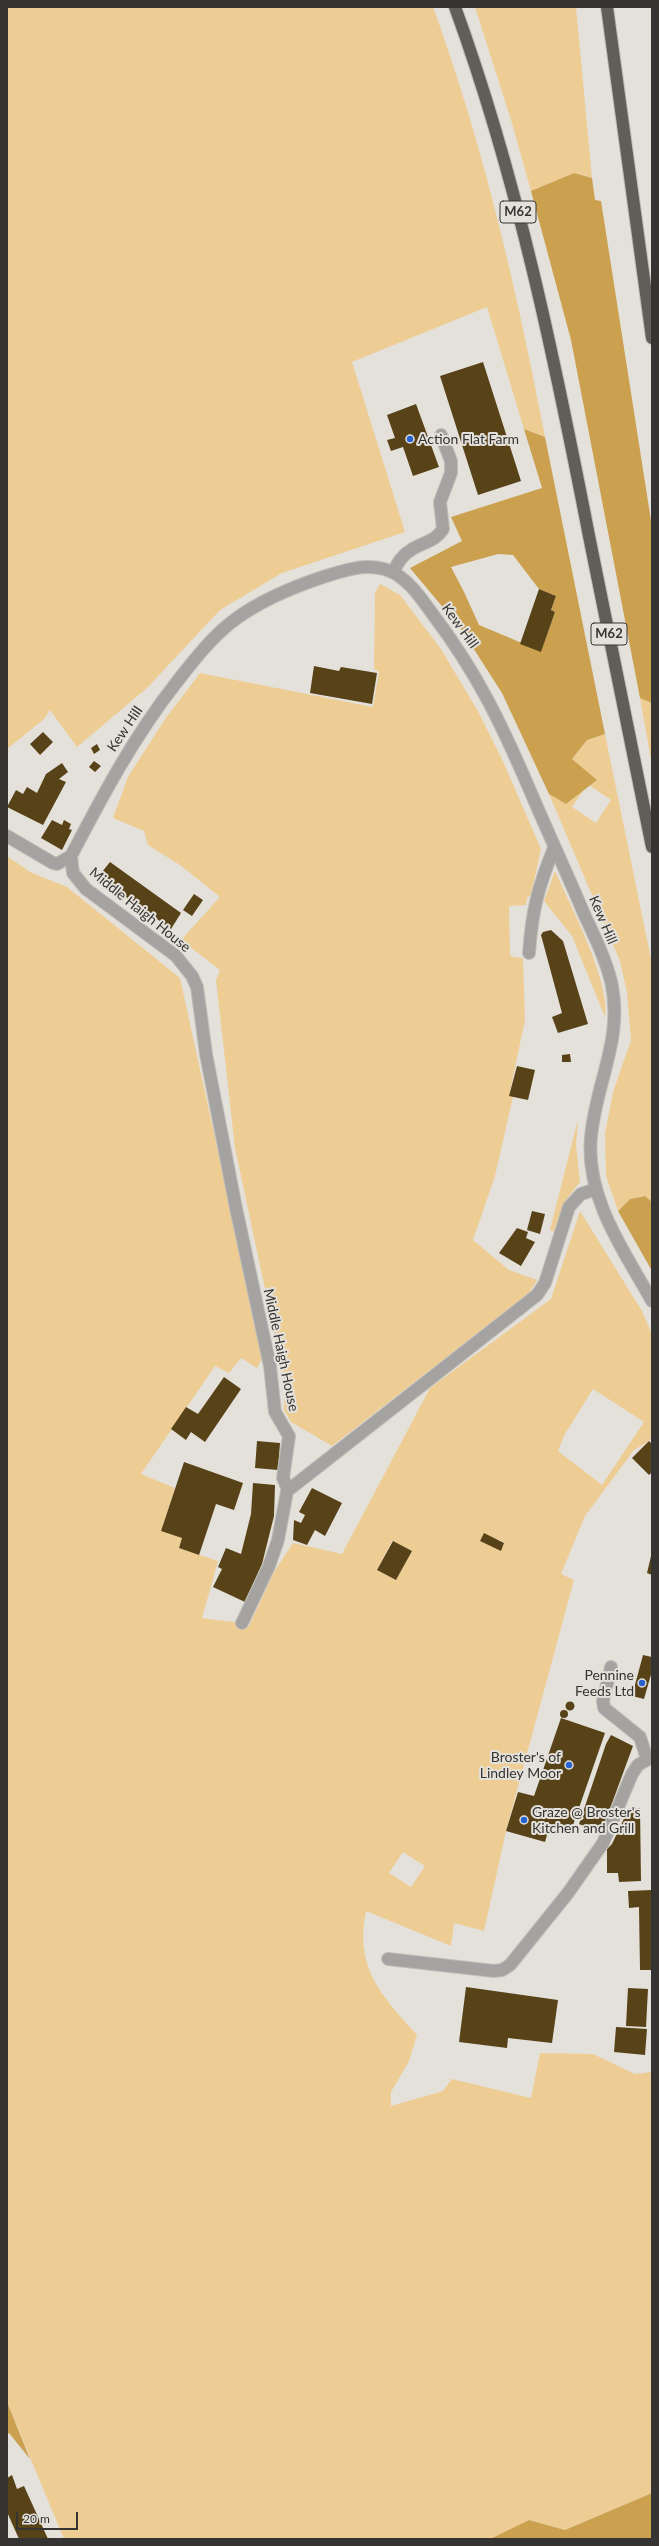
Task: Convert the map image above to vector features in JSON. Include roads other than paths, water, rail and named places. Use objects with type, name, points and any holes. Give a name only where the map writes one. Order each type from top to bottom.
[{"type":"highway","name":"M62","points":[[455,7],[502,152],[539,295],[567,420],[652,848]]},
{"type":"highway","points":[[607,7],[652,338]]},
{"type":"street","points":[[393,572],[402,556],[412,549],[438,537],[443,529],[440,502],[451,473],[451,460],[442,435]]},
{"type":"street","name":"Kew Hill","points":[[71,856],[114,772],[133,742],[192,662],[234,620],[248,610],[300,585],[353,568],[376,567],[393,572],[412,588],[473,670],[500,723],[604,960],[611,984],[615,1009],[613,1044],[598,1093],[590,1139],[596,1189],[612,1231],[652,1301]]},
{"type":"street","points":[[7,836],[53,863],[58,864],[71,856]]},
{"type":"street","points":[[529,953],[532,914],[542,879],[554,848]]},
{"type":"street","name":"Middle Haigh House","points":[[71,856],[73,873],[86,889],[176,956],[189,971],[197,986],[213,1092],[270,1366],[275,1412],[289,1436],[283,1478],[288,1486]]},
{"type":"street","points":[[242,1623],[269,1566],[278,1540],[288,1486],[291,1488],[537,1295],[545,1283],[569,1207],[580,1194],[596,1189]]},
{"type":"street","points":[[388,1959],[494,1971],[502,1970],[510,1964],[568,1893],[603,1843],[632,1774],[638,1765],[650,1758],[640,1737],[604,1708],[603,1702],[611,1667]]},
{"type":"place","name":"Action Flat Farm","points":[[410,439]]},
{"type":"place","name":"Pennine Feeds Ltd","points":[[642,1683]]},
{"type":"place","name":"Broster's of Lindley Moor","points":[[569,1765]]},
{"type":"place","name":"Graze @ Broster's Kitchen and Grill","points":[[524,1820]]}]
